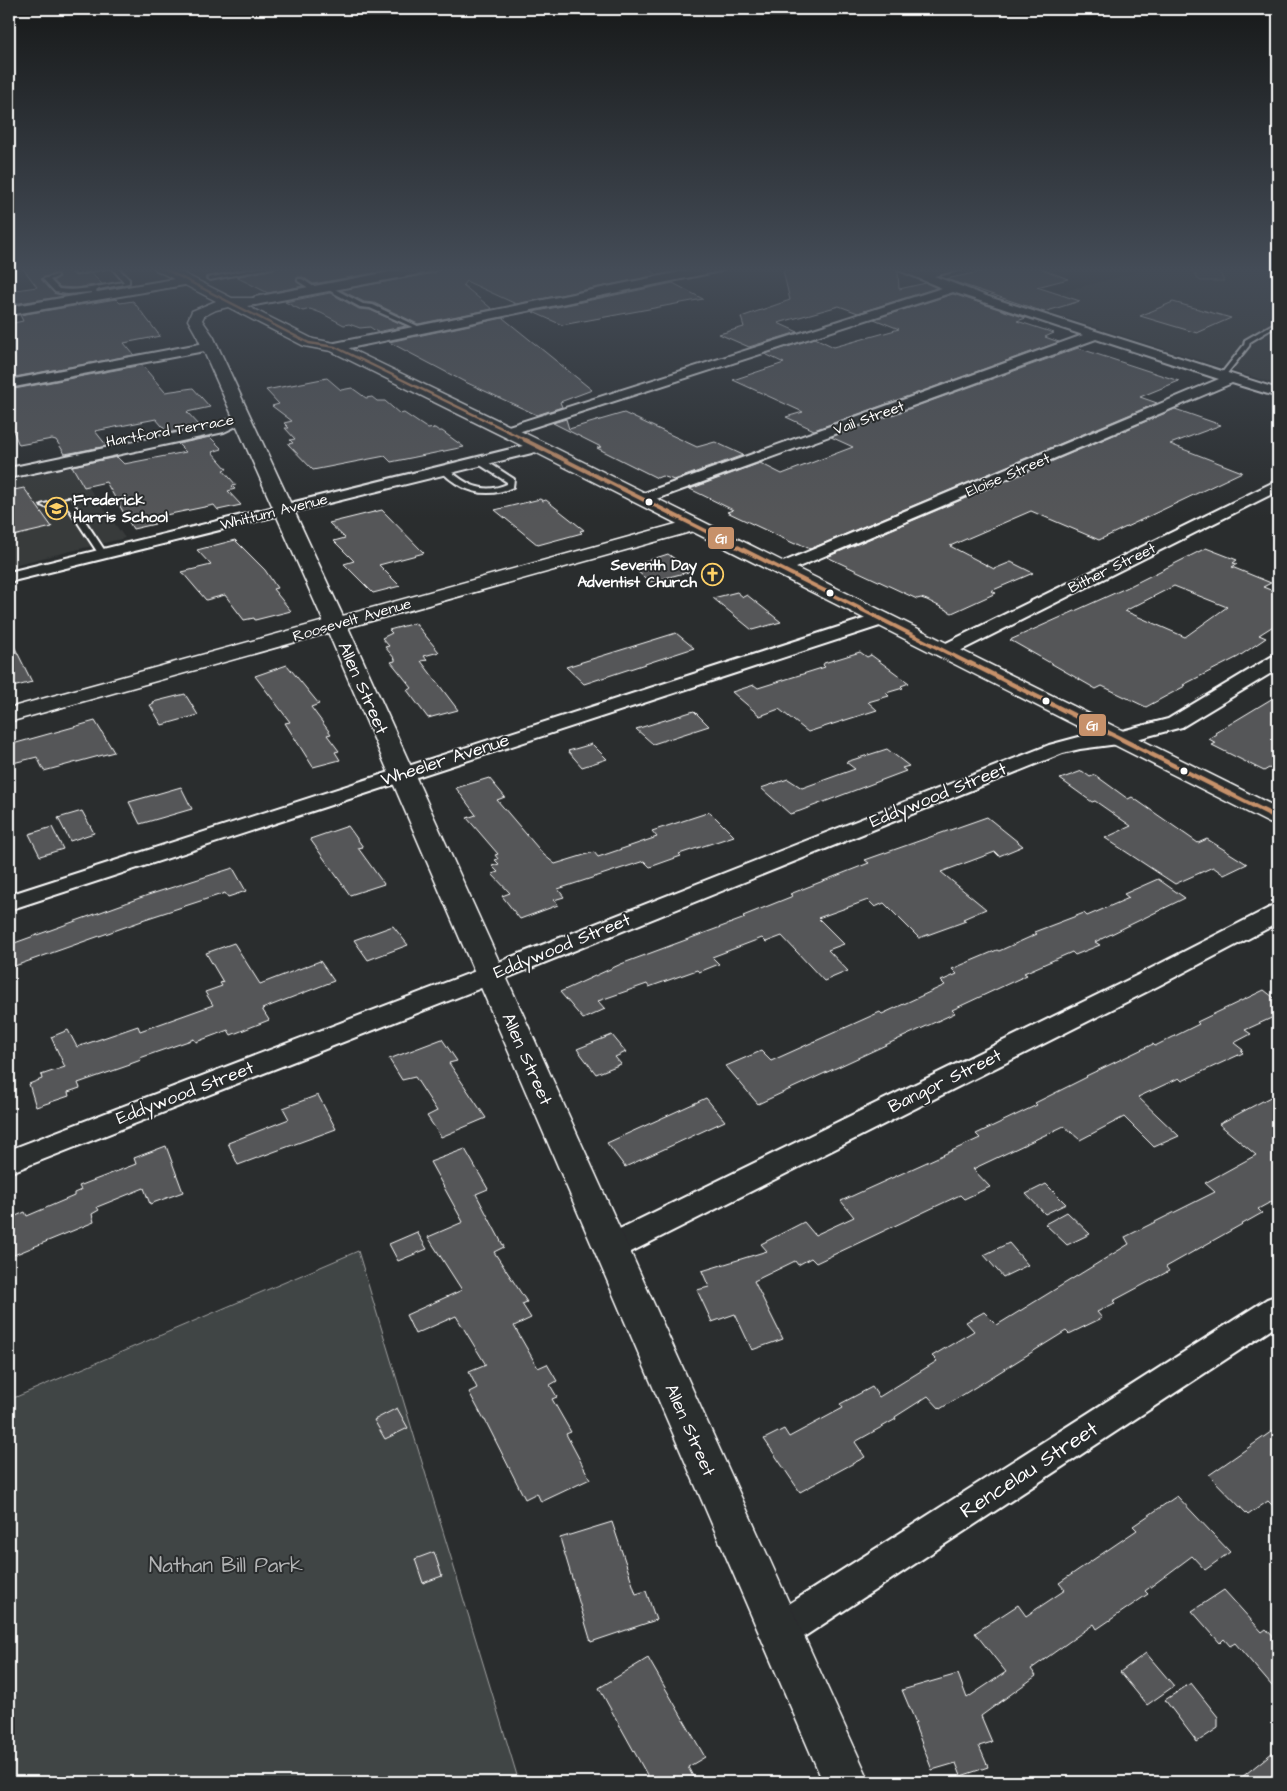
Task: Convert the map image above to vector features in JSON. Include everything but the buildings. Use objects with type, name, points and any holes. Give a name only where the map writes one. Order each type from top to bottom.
[{"type":"main road","name":"Allen Street","points":[[212,351],[336,625],[610,1248],[848,1782]]},
{"type":"main road","points":[[342,351],[507,431],[1278,818]]},
{"type":"main road","name":"Roosevelt Avenue","points":[[9,715],[694,525]]},
{"type":"street","points":[[9,375],[147,351]]},
{"type":"street","points":[[9,384],[159,351]]},
{"type":"street","points":[[507,431],[758,351]]},
{"type":"street","name":"Vail Street","points":[[642,499],[1053,351]]},
{"type":"street","points":[[1145,351],[1278,393]]},
{"type":"street","name":"Eloise Street","points":[[782,569],[1228,377]]},
{"type":"street","name":"Hartford Terrace","points":[[9,463],[214,420],[242,418]]},
{"type":"street","name":"Hartford Terrace","points":[[9,473],[219,429],[242,418]]},
{"type":"street","name":"Whittum Avenue","points":[[9,577],[539,447]]},
{"type":"street","name":"Bither Street","points":[[945,650],[1278,485]]},
{"type":"street","name":"Wheeler Avenue","points":[[9,903],[882,619]]},
{"type":"street","name":"Eddywood Street","points":[[9,1162],[490,975],[1056,748],[1118,738],[1175,723],[1278,661]]},
{"type":"street","name":"Bangor Street","points":[[610,1248],[1149,980],[1278,913]]},
{"type":"street","name":"Rencelau Street","points":[[780,1631],[1278,1308]]},
{"type":"lane","points":[[1228,377],[1244,351]]},
{"type":"lane","points":[[444,470],[468,489],[477,492],[485,493],[510,485],[511,481],[480,461]]},
{"type":"lane","points":[[44,505],[67,500],[103,554]]},
{"type":"shaded area","points":[[1169,351],[1278,351],[1278,385]]},
{"type":"shaded area","name":"Frederick Harris School","points":[[74,467],[125,538],[9,566],[9,481]]},
{"type":"green space","name":"Nathan Bill Park","points":[[358,1251],[519,1782],[9,1782],[9,1400]]},
{"type":"transit line","name":"G1","points":[[342,351],[539,447],[1278,818]]},
{"type":"place","name":"Frederick Harris School","points":[[57,509]]},
{"type":"place","name":"Seventh Day Adventist Church","points":[[713,574]]}]
